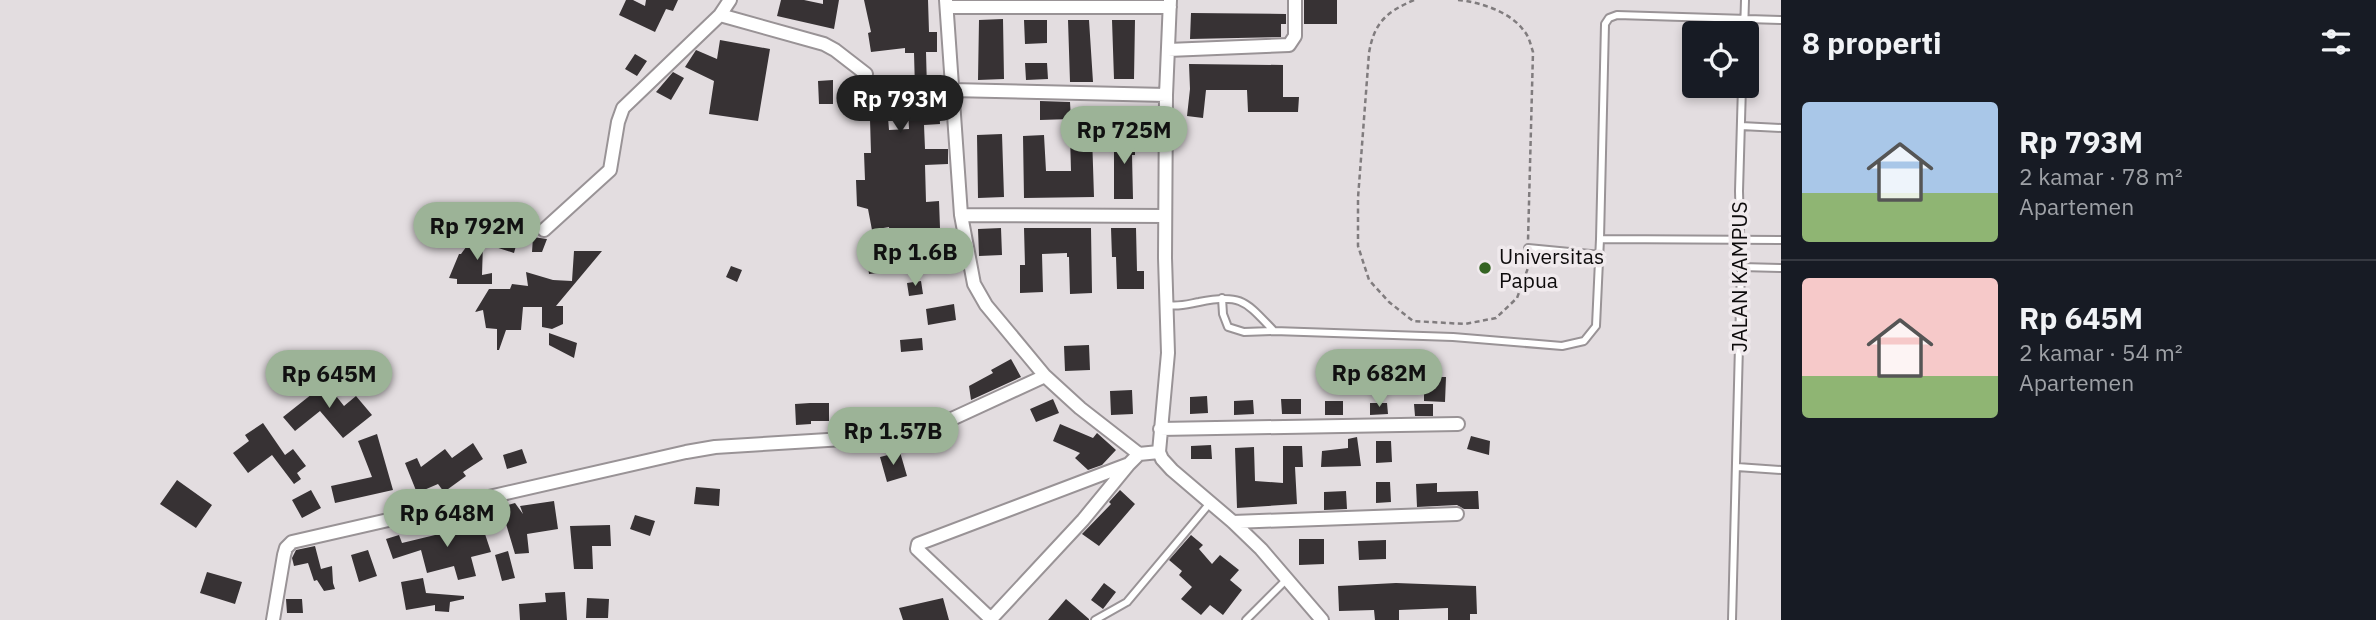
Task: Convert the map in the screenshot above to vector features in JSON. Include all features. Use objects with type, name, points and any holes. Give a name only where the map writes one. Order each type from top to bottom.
[{"type":"street","points":[[544,230],[610,170],[619,114],[623,108],[720,15],[730,0]]},
{"type":"street","points":[[1168,50],[1289,45],[1295,36],[1295,0]]},
{"type":"street","points":[[1134,459],[1045,376],[986,305],[974,284],[961,215],[946,4],[1170,4],[1165,216],[1168,353],[1159,452],[1172,470],[1233,522],[1322,620]]},
{"type":"street","points":[[720,15],[824,44],[866,74]]},
{"type":"street","points":[[951,90],[1166,95]]},
{"type":"street","points":[[961,215],[1165,216]]},
{"type":"street","points":[[273,620],[284,555],[292,542],[705,449],[877,437],[930,429],[1045,376]]},
{"type":"street","points":[[1160,429],[1458,424]]},
{"type":"street","points":[[1134,459],[1083,520],[991,620],[917,549],[918,544],[1134,459],[1159,452]]},
{"type":"street","points":[[1233,522],[1457,514]]},
{"type":"lane","points":[[1744,18],[1745,0]]},
{"type":"lane","points":[[1222,298],[1223,314],[1228,327],[1244,331],[1453,337],[1562,346],[1584,341],[1596,326],[1601,255],[1605,24],[1609,18],[1616,15],[1781,20]]},
{"type":"lane","name":"JALAN KAMPUS","points":[[1732,620],[1741,267],[1742,98]]},
{"type":"lane","points":[[1741,126],[1781,128]]},
{"type":"lane","points":[[1600,239],[1781,240]]},
{"type":"lane","points":[[1528,248],[1601,255]]},
{"type":"lane","points":[[1741,267],[1781,268]]},
{"type":"lane","points":[[1167,305],[1183,306],[1222,298],[1242,302],[1275,331]]},
{"type":"lane","points":[[1737,467],[1781,470]]},
{"type":"lane","points":[[1095,620],[1127,601],[1210,503]]},
{"type":"lane","points":[[1246,620],[1287,579]]},
{"type":"path","points":[[1414,0],[1401,5],[1382,19],[1372,33],[1358,198],[1358,246],[1369,280],[1389,302],[1413,321],[1465,324],[1496,318],[1517,298],[1528,268],[1533,52],[1524,31],[1501,12],[1458,0]]},
{"type":"building","points":[[626,0],[633,0],[645,6],[646,0],[678,0],[673,11],[666,9],[655,32],[619,15]]},
{"type":"building","points":[[781,0],[804,0],[823,4],[823,0],[839,0],[834,29],[777,16]]},
{"type":"building","points":[[864,0],[928,0],[929,32],[937,32],[937,52],[926,52],[927,89],[938,88],[940,124],[924,125],[925,149],[948,149],[948,164],[925,165],[926,202],[939,201],[940,228],[900,229],[904,270],[869,274],[866,250],[890,248],[889,227],[872,230],[868,209],[857,206],[856,180],[865,180],[864,153],[871,153],[870,119],[867,119],[865,95],[886,93],[889,130],[909,129],[907,90],[915,89],[914,53],[905,53],[905,48],[871,52],[868,33],[871,32]]},
{"type":"building","points":[[1304,0],[1337,0],[1337,24],[1304,24]]},
{"type":"building","points":[[1191,13],[1286,14],[1286,24],[1281,24],[1281,37],[1190,39]]},
{"type":"building","points":[[1003,19],[1004,79],[978,80],[979,20]]},
{"type":"building","points":[[1024,20],[1047,20],[1047,43],[1025,44]]},
{"type":"building","points":[[1068,20],[1089,20],[1093,82],[1070,82]]},
{"type":"building","points":[[1112,20],[1135,20],[1134,79],[1114,79]]},
{"type":"building","points":[[720,40],[770,49],[758,121],[709,114],[714,81],[685,67],[696,50],[717,59]]},
{"type":"building","points":[[635,54],[647,61],[637,76],[625,69]]},
{"type":"building","points":[[1025,63],[1047,63],[1048,79],[1026,80]]},
{"type":"building","points":[[1189,64],[1283,65],[1283,97],[1299,97],[1298,112],[1248,112],[1247,90],[1206,90],[1203,118],[1187,116]]},
{"type":"building","points":[[673,72],[684,78],[671,100],[656,92]]},
{"type":"building","points":[[833,80],[833,104],[819,104],[818,81]]},
{"type":"building","points":[[1040,101],[1070,102],[1071,119],[1040,120]]},
{"type":"building","points":[[1002,134],[1004,197],[978,198],[977,135]]},
{"type":"building","points":[[1114,134],[1135,134],[1135,155],[1132,155],[1133,199],[1114,199]]},
{"type":"building","points":[[1044,135],[1046,171],[1071,171],[1070,135],[1092,135],[1094,197],[1024,198],[1023,136]]},
{"type":"building","points":[[1001,228],[1002,255],[979,256],[978,229]]},
{"type":"building","points":[[1024,228],[1091,228],[1092,293],[1070,294],[1067,253],[1042,254],[1043,292],[1020,293],[1020,265],[1025,265]]},
{"type":"building","points":[[1111,228],[1136,228],[1137,271],[1144,271],[1144,289],[1117,289],[1116,257],[1112,257]]},
{"type":"building","points":[[533,237],[547,239],[542,252],[532,252]]},
{"type":"building","points":[[479,238],[517,242],[514,253],[483,243],[482,275],[492,273],[492,284],[457,284],[457,279],[449,278],[459,254],[472,239],[478,241]]},
{"type":"building","points":[[574,251],[602,251],[556,306],[563,306],[563,324],[552,329],[542,327],[542,307],[523,307],[521,330],[506,330],[497,350],[497,329],[486,328],[483,310],[475,312],[489,289],[510,289],[512,284],[528,286],[526,272],[553,280],[572,281]]},
{"type":"building","points":[[731,266],[742,270],[737,282],[726,277]]},
{"type":"building","points":[[921,281],[923,294],[909,296],[907,283]]},
{"type":"building","points":[[954,304],[956,320],[928,325],[926,309]]},
{"type":"building","points":[[549,333],[577,343],[574,358],[549,345]]},
{"type":"building","points":[[922,338],[923,350],[901,352],[900,340]]},
{"type":"building","points":[[1089,345],[1090,370],[1065,371],[1064,346]]},
{"type":"building","points":[[1011,359],[1021,377],[971,400],[969,386]]},
{"type":"building","points":[[1424,377],[1446,377],[1445,402],[1424,401]]},
{"type":"building","points":[[322,378],[344,406],[356,396],[372,415],[343,438],[320,411],[295,431],[283,417],[312,394],[308,389]]},
{"type":"building","points":[[1132,390],[1133,414],[1111,415],[1110,391]]},
{"type":"building","points":[[1207,396],[1208,413],[1190,414],[1190,397]]},
{"type":"building","points":[[1053,399],[1059,413],[1036,422],[1030,409]]},
{"type":"building","points":[[1281,399],[1301,399],[1301,414],[1282,414]]},
{"type":"building","points":[[1253,400],[1254,414],[1234,415],[1234,401]]},
{"type":"building","points":[[1325,401],[1343,401],[1343,415],[1325,415]]},
{"type":"building","points":[[829,403],[829,421],[811,421],[811,424],[796,425],[795,404]]},
{"type":"building","points":[[1370,403],[1387,403],[1388,414],[1370,415]]},
{"type":"building","points":[[1414,404],[1433,404],[1433,416],[1415,416]]},
{"type":"building","points":[[263,423],[285,455],[293,449],[306,466],[297,473],[301,479],[294,484],[272,455],[248,473],[233,453],[249,441],[245,435]]},
{"type":"building","points":[[1060,424],[1093,438],[1097,433],[1116,450],[1102,465],[1088,470],[1075,458],[1080,453],[1053,441]]},
{"type":"building","points":[[377,434],[393,490],[335,503],[331,486],[372,477],[358,441]]},
{"type":"building","points":[[1471,436],[1490,441],[1489,455],[1467,449]]},
{"type":"building","points":[[1357,437],[1361,466],[1321,467],[1322,451],[1348,448],[1348,439]]},
{"type":"building","points":[[1376,441],[1391,441],[1392,462],[1376,463]]},
{"type":"building","points":[[473,443],[483,459],[463,472],[466,476],[444,492],[438,484],[417,493],[405,463],[417,458],[421,467],[445,449],[452,458]]},
{"type":"building","points":[[1211,445],[1212,459],[1191,459],[1191,446]]},
{"type":"building","points":[[1283,446],[1302,446],[1303,467],[1295,467],[1297,504],[1237,508],[1235,448],[1254,447],[1255,481],[1283,483]]},
{"type":"building","points":[[522,449],[527,463],[507,469],[503,455]]},
{"type":"building","points":[[900,452],[907,476],[887,482],[880,457]]},
{"type":"building","points":[[177,480],[212,505],[196,528],[160,504]]},
{"type":"building","points":[[1376,482],[1390,482],[1391,502],[1376,503]]},
{"type":"building","points":[[1437,483],[1437,492],[1478,491],[1479,509],[1464,509],[1457,505],[1417,507],[1416,484]]},
{"type":"building","points":[[696,487],[720,489],[719,506],[694,504]]},
{"type":"building","points":[[311,490],[321,508],[302,518],[292,500]]},
{"type":"building","points":[[1120,490],[1135,504],[1099,546],[1082,534],[1111,504],[1109,502]]},
{"type":"building","points":[[1346,491],[1347,509],[1324,510],[1324,492]]},
{"type":"building","points":[[554,501],[558,529],[527,534],[529,553],[515,554],[501,507],[515,503],[523,514],[520,506]]},
{"type":"building","points":[[635,515],[655,521],[650,536],[630,529]]},
{"type":"building","points":[[480,519],[491,552],[471,557],[476,576],[458,580],[454,566],[427,573],[421,550],[393,559],[386,539],[399,535],[402,543],[464,528],[463,524]]},
{"type":"building","points":[[610,525],[611,546],[592,546],[593,569],[574,569],[570,526]]},
{"type":"building","points":[[1191,535],[1203,545],[1199,549],[1212,564],[1220,555],[1239,570],[1230,580],[1242,590],[1223,615],[1210,605],[1201,615],[1181,599],[1192,587],[1179,575],[1182,571],[1169,560]]},
{"type":"building","points":[[1299,539],[1324,539],[1324,564],[1299,565]]},
{"type":"building","points":[[1386,540],[1386,559],[1359,560],[1358,541]]},
{"type":"building","points":[[315,546],[321,569],[332,566],[335,589],[324,591],[317,580],[314,581],[308,563],[294,566],[292,558],[296,550]]},
{"type":"building","points":[[368,550],[377,576],[359,582],[351,555]]},
{"type":"building","points":[[508,551],[515,578],[502,581],[495,555]]},
{"type":"building","points":[[207,572],[242,582],[235,604],[200,593]]},
{"type":"building","points":[[423,578],[426,593],[464,596],[464,599],[450,602],[449,612],[435,611],[435,605],[406,610],[401,582]]},
{"type":"building","points":[[1104,583],[1116,592],[1103,609],[1091,600]]},
{"type":"building","points":[[1396,583],[1476,586],[1477,614],[1470,614],[1470,620],[1448,620],[1448,608],[1399,610],[1399,620],[1375,620],[1374,610],[1339,611],[1338,586]]},
{"type":"building","points":[[565,592],[567,620],[520,620],[519,604],[546,602],[545,593]]},
{"type":"building","points":[[587,598],[609,599],[608,618],[586,618]]},
{"type":"building","points":[[943,598],[949,620],[903,620],[899,608]]},
{"type":"building","points":[[286,599],[302,599],[303,613],[287,613]]},
{"type":"building","points":[[1066,599],[1089,619],[1089,620],[1048,620]]},
{"type":"place","name":"Universitas Papua","points":[[1485,268]]}]
